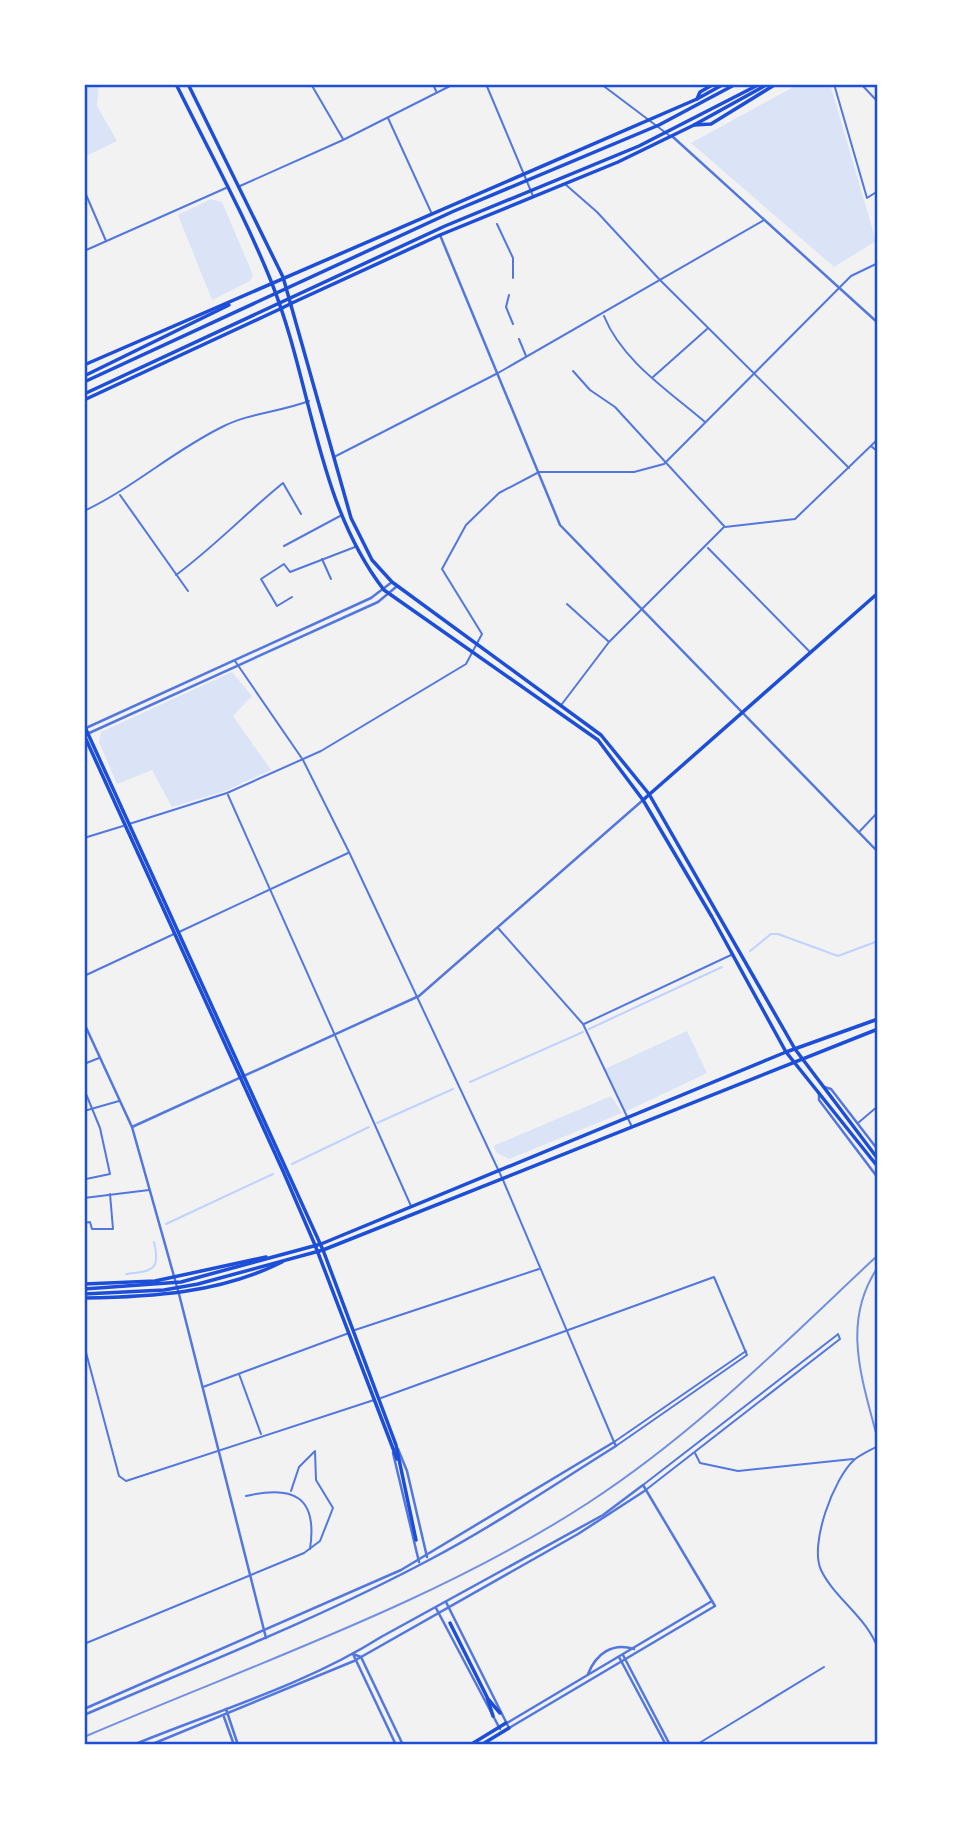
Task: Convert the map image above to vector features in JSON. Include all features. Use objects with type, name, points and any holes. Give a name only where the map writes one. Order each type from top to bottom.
[{"type":"main road","points":[[176,84],[271,282],[309,401],[340,516],[384,590],[598,740],[643,800],[792,1061],[820,1089],[878,1159]]},
{"type":"main road","points":[[188,84],[283,277],[360,541],[372,560],[392,582],[601,735],[649,794],[820,1089]]},
{"type":"main road","points":[[697,99],[700,92],[714,84]]},
{"type":"main road","points":[[84,376],[271,282],[649,122],[724,84]]},
{"type":"main road","points":[[84,382],[454,211],[659,125],[736,84]]},
{"type":"main road","points":[[84,394],[445,226],[639,146],[760,84]]},
{"type":"main road","points":[[84,400],[440,235],[673,137],[768,84]]},
{"type":"main road","points":[[694,125],[711,124],[776,84]]},
{"type":"main road","points":[[84,365],[200,313],[229,304]]},
{"type":"main road","points":[[643,800],[740,712],[876,599],[878,593]]},
{"type":"main road","points":[[85,727],[85,735],[323,1251],[380,1398],[401,1467],[415,1541]]},
{"type":"main road","points":[[177,933],[246,1075],[318,1245],[318,1252],[348,1333],[394,1446]]},
{"type":"main road","points":[[84,1291],[161,1286],[257,1264],[318,1245],[786,1052],[878,1019]]},
{"type":"main road","points":[[84,1291],[164,1290],[323,1251],[801,1057],[878,1029]]},
{"type":"main road","points":[[832,1104],[878,1167]]},
{"type":"main road","points":[[84,1291],[175,1278],[255,1258],[282,1256]]},
{"type":"main road","points":[[84,1291],[179,1294],[258,1274],[282,1262]]},
{"type":"main road","points":[[447,1624],[487,1697],[500,1713]]},
{"type":"main road","points":[[487,1697],[493,1716]]},
{"type":"main road","points":[[481,1745],[506,1723]]},
{"type":"main road","points":[[470,1745],[509,1728]]},
{"type":"street","points":[[311,84],[343,140]]},
{"type":"street","points":[[433,84],[436,92]]},
{"type":"street","points":[[239,186],[343,140],[454,84]]},
{"type":"street","points":[[486,84],[533,196]]},
{"type":"street","points":[[601,84],[649,122],[673,137],[878,323]]},
{"type":"street","points":[[834,84],[867,198],[878,191]]},
{"type":"street","points":[[861,84],[878,102]]},
{"type":"street","points":[[388,117],[431,212]]},
{"type":"street","points":[[564,184],[597,212],[659,279],[849,468]]},
{"type":"street","points":[[84,251],[227,188]]},
{"type":"street","points":[[84,190],[106,241]]},
{"type":"street","points":[[334,457],[498,373],[765,219]]},
{"type":"street","points":[[497,224],[513,258],[513,278]]},
{"type":"street","points":[[440,235],[560,525],[878,852]]},
{"type":"street","points":[[84,838],[227,793],[303,760],[466,664],[482,634],[442,569],[466,525],[499,493],[540,472],[634,472],[664,464],[851,276],[878,263]]},
{"type":"street","points":[[509,295],[506,307],[513,324]]},
{"type":"street","points":[[603,314],[615,338],[653,377],[706,423]]},
{"type":"street","points":[[653,377],[708,328]]},
{"type":"street","points":[[519,339],[526,356]]},
{"type":"street","points":[[573,371],[590,390],[615,407],[724,527]]},
{"type":"street","points":[[84,511],[120,495],[187,445],[222,426],[241,418],[279,412],[309,401]]},
{"type":"street","points":[[562,705],[609,642],[707,547],[724,527],[795,519],[878,439]]},
{"type":"street","points":[[871,446],[878,452]]},
{"type":"street","points":[[176,575],[283,483],[300,514]]},
{"type":"street","points":[[120,495],[188,591]]},
{"type":"street","points":[[284,547],[340,516]]},
{"type":"street","points":[[292,597],[277,606],[261,579],[284,564],[290,572],[356,547]]},
{"type":"street","points":[[707,547],[811,652]]},
{"type":"street","points":[[322,558],[331,579]]},
{"type":"street","points":[[85,735],[384,590],[392,582]]},
{"type":"street","points":[[85,727],[389,594],[397,586]]},
{"type":"street","points":[[567,604],[609,642]]},
{"type":"street","points":[[235,662],[303,760],[349,852],[503,1180],[538,1269],[615,1444]]},
{"type":"street","points":[[227,793],[411,1207]]},
{"type":"street","points":[[132,1127],[418,996],[643,800]]},
{"type":"street","points":[[858,833],[878,812]]},
{"type":"street","points":[[84,976],[349,852]]},
{"type":"street","points":[[497,927],[583,1024],[632,1127]]},
{"type":"street","points":[[583,1024],[733,954]]},
{"type":"street","points":[[84,1023],[132,1127],[175,1278],[266,1638]]},
{"type":"street","points":[[84,1064],[100,1058]]},
{"type":"street","points":[[84,1089],[100,1128],[110,1174],[86,1179],[84,1164]]},
{"type":"street","points":[[878,1150],[831,1089],[820,1089],[819,1100],[878,1178]]},
{"type":"street","points":[[84,1111],[120,1101]]},
{"type":"street","points":[[858,1124],[878,1106]]},
{"type":"street","points":[[84,1198],[150,1190]]},
{"type":"street","points":[[84,1223],[90,1222],[92,1229],[113,1229],[110,1194]]},
{"type":"street","points":[[354,1331],[538,1269]]},
{"type":"street","points":[[84,1715],[266,1638],[419,1563],[615,1444],[747,1355],[714,1277],[380,1398]]},
{"type":"street","points":[[202,1387],[348,1333]]},
{"type":"street","points":[[133,1745],[225,1713],[354,1661],[384,1642],[439,1615],[620,1509],[840,1336],[838,1334],[603,1516],[354,1654],[225,1713],[152,1745]]},
{"type":"street","points":[[84,1345],[119,1476],[126,1480],[374,1400]]},
{"type":"street","points":[[615,1444],[746,1351]]},
{"type":"street","points":[[239,1373],[261,1435]]},
{"type":"street","points":[[394,1446],[407,1471],[428,1558]]},
{"type":"street","points":[[394,1446],[419,1563]]},
{"type":"street","points":[[694,1452],[700,1463],[738,1471],[855,1459],[878,1446]]},
{"type":"street","points":[[84,1644],[249,1574],[281,1565],[310,1549],[320,1541],[333,1508],[316,1479],[315,1451],[299,1467],[291,1492]]},
{"type":"street","points":[[855,1459],[825,1510],[820,1530],[819,1564],[828,1581],[872,1633],[878,1649]]},
{"type":"street","points":[[446,1602],[509,1728],[624,1661],[715,1606],[643,1485]]},
{"type":"street","points":[[246,1496],[275,1490],[291,1492],[301,1500],[310,1512],[310,1549]]},
{"type":"street","points":[[415,1541],[423,1540]]},
{"type":"street","points":[[84,1709],[264,1633],[419,1563]]},
{"type":"street","points":[[506,1723],[712,1601]]},
{"type":"street","points":[[436,1608],[447,1624],[500,1730]]},
{"type":"street","points":[[447,1624],[455,1620]]},
{"type":"street","points":[[588,1676],[597,1658],[605,1651],[616,1647],[634,1648]]},
{"type":"street","points":[[354,1654],[361,1657],[403,1745]]},
{"type":"street","points":[[354,1654],[354,1661],[396,1745]]},
{"type":"street","points":[[621,1656],[668,1745]]},
{"type":"street","points":[[696,1745],[824,1667]]},
{"type":"street","points":[[225,1713],[236,1745]]},
{"type":"shaded area","points":[[84,84],[99,84],[97,106],[117,141],[84,157]]},
{"type":"shaded area","points":[[799,84],[830,84],[876,241],[834,267],[691,143]]},
{"type":"shaded area","points":[[211,199],[222,202],[253,275],[250,281],[212,300],[178,215]]},
{"type":"shaded area","points":[[232,672],[252,696],[233,716],[271,770],[225,791],[172,807],[152,770],[117,784],[99,742],[101,732]]},
{"type":"shaded area","points":[[687,1031],[707,1073],[625,1112],[605,1069]]},
{"type":"shaded area","points":[[611,1096],[622,1113],[509,1159],[497,1153],[493,1146]]},
{"type":"waterway","points":[[750,951],[771,934],[778,934],[838,956],[878,941]]},
{"type":"waterway","points":[[589,1029],[722,967]]},
{"type":"waterway","points":[[470,1082],[583,1032]]},
{"type":"waterway","points":[[377,1123],[453,1089]]},
{"type":"waterway","points":[[292,1164],[369,1127]]},
{"type":"waterway","points":[[166,1224],[273,1174]]},
{"type":"waterway","points":[[126,1274],[152,1268],[156,1259],[154,1242]]},
{"type":"railway","points":[[84,1737],[406,1602],[530,1539],[628,1476],[703,1417],[878,1255]]},
{"type":"railway","points":[[878,1267],[866,1288],[857,1331],[861,1374],[878,1441]]}]
